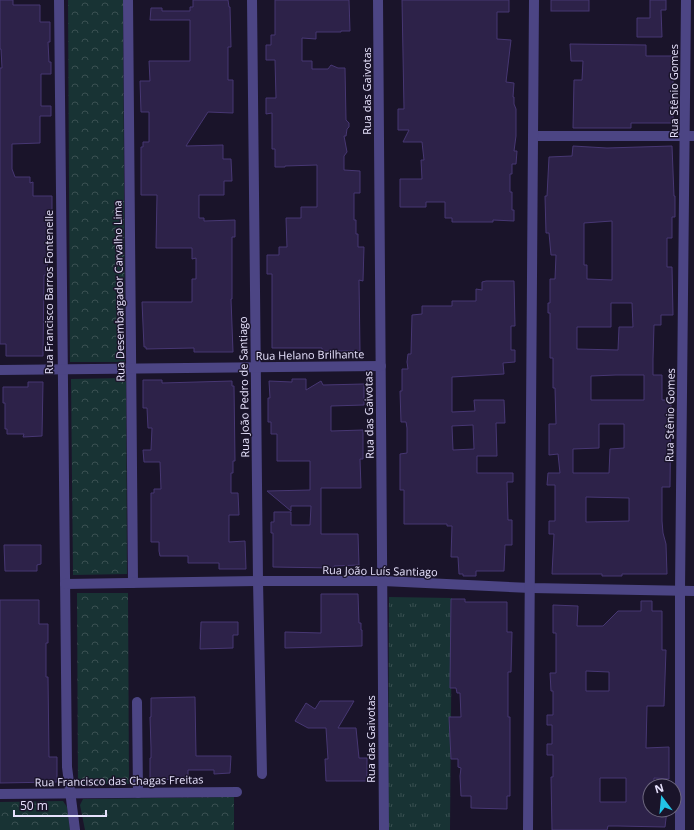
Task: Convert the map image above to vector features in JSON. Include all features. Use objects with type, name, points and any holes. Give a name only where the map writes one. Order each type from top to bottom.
[{"type":"street","name":"Rua Francisco Barros Fontenelle","points":[[59,0],[67,767],[76,830]]},
{"type":"street","name":"Rua Desembargador Carvalho Lima","points":[[128,0],[133,583]]},
{"type":"street","name":"Rua João Pedro de Santiago","points":[[252,0],[258,581],[262,774]]},
{"type":"street","name":"Rua das Gaivotas","points":[[378,0],[384,830]]},
{"type":"street","points":[[528,830],[531,588],[534,0]]},
{"type":"street","name":"Rua Stênio Gomes","points":[[680,830],[680,590],[690,136],[686,0]]},
{"type":"street","points":[[533,136],[690,136]]},
{"type":"street","name":"Rua Helano Brilhante","points":[[0,370],[381,366]]},
{"type":"street","name":"Rua João Luís Santiago","points":[[65,584],[258,581],[383,582],[531,588],[694,591]]},
{"type":"street","points":[[137,702],[138,793]]},
{"type":"street","name":"Rua Francisco das Chagas Freitas","points":[[0,794],[237,792]]},
{"type":"green space","points":[[68,0],[123,0],[125,362],[70,362]]},
{"type":"green space","points":[[126,378],[127,574],[73,575],[71,379]]},
{"type":"green space","points":[[77,593],[128,593],[129,784],[78,784]]},
{"type":"green space","points":[[389,597],[452,598],[450,830],[388,830]]},
{"type":"green space","points":[[234,797],[234,830],[85,830],[80,805],[83,799]]},
{"type":"green space","points":[[63,801],[67,807],[70,830],[0,830],[0,802]]},
{"type":"building","points":[[0,0],[13,0],[13,5],[40,5],[40,22],[50,22],[50,42],[48,42],[51,74],[41,74],[41,106],[51,106],[51,116],[40,116],[40,143],[12,144],[12,169],[15,177],[30,177],[30,183],[33,182],[33,196],[52,196],[52,229],[48,229],[47,275],[44,275],[43,356],[6,356],[6,344],[0,344],[0,68],[2,68],[0,49]]},
{"type":"building","points":[[193,0],[228,0],[230,7],[231,47],[228,47],[228,80],[233,80],[233,113],[208,112],[186,146],[223,145],[223,159],[231,159],[232,181],[224,181],[224,195],[199,195],[199,218],[204,218],[204,221],[235,220],[235,237],[232,237],[231,299],[233,352],[194,352],[194,348],[146,349],[146,347],[144,347],[142,302],[192,302],[192,279],[196,279],[196,258],[192,259],[192,248],[156,248],[157,195],[141,195],[141,147],[143,147],[143,142],[149,142],[149,112],[141,112],[140,81],[150,81],[149,61],[190,61],[190,20],[150,20],[151,8],[162,8],[162,11],[190,11],[190,7],[193,7]]},
{"type":"building","points":[[275,0],[349,0],[350,31],[316,32],[316,39],[302,38],[302,61],[312,61],[312,69],[328,69],[331,65],[338,68],[345,68],[346,120],[349,123],[349,127],[347,129],[346,136],[344,136],[347,152],[344,156],[344,170],[360,171],[360,193],[354,193],[354,220],[356,220],[358,247],[364,247],[363,281],[359,280],[360,351],[322,351],[322,348],[272,348],[272,274],[267,274],[267,255],[279,255],[279,247],[287,247],[286,218],[301,218],[301,207],[317,207],[317,165],[275,167],[275,149],[272,149],[272,113],[266,114],[266,98],[276,98],[275,60],[266,60],[266,45],[271,45],[271,35],[275,35]]},
{"type":"building","points":[[402,0],[509,0],[509,12],[497,12],[497,39],[511,40],[506,82],[514,83],[513,97],[516,109],[516,136],[514,151],[517,151],[516,164],[512,164],[512,174],[510,174],[510,192],[512,192],[512,210],[514,210],[514,221],[493,220],[493,222],[452,222],[452,218],[445,218],[445,202],[426,202],[426,207],[400,207],[400,179],[422,179],[421,160],[424,160],[422,142],[403,142],[409,130],[398,130],[398,109],[404,109]]},
{"type":"building","points":[[551,0],[589,0],[589,11],[551,11]]},
{"type":"building","points":[[650,0],[666,0],[666,10],[661,10],[662,37],[637,37],[637,18],[650,18]]},
{"type":"building","points":[[570,44],[646,45],[646,56],[672,56],[673,123],[631,123],[631,128],[573,128],[574,80],[582,80],[583,61],[571,61]]},
{"type":"building","points":[[573,146],[607,148],[672,146],[675,217],[672,217],[672,238],[667,238],[667,267],[672,267],[673,315],[661,315],[661,325],[654,325],[653,359],[653,375],[662,375],[662,400],[671,400],[670,487],[662,487],[662,521],[666,544],[667,574],[622,574],[622,576],[602,576],[602,574],[552,574],[554,534],[549,534],[549,521],[555,521],[555,485],[547,485],[548,473],[560,473],[558,454],[549,455],[549,424],[556,424],[555,388],[553,388],[553,358],[550,358],[550,313],[548,313],[548,303],[550,303],[550,279],[555,279],[556,255],[551,255],[549,233],[546,233],[545,196],[547,196],[549,157],[572,156]],"holes":[[[612,221],[612,280],[587,279],[587,265],[584,265],[584,223]],[[611,303],[632,303],[633,327],[619,327],[618,350],[577,349],[577,327],[611,327]],[[644,375],[644,400],[591,400],[591,376]],[[599,424],[624,424],[624,448],[610,449],[609,473],[573,473],[573,449],[599,448]],[[586,497],[629,498],[629,521],[586,522]]]},
{"type":"building","points":[[514,281],[515,326],[511,326],[511,350],[515,350],[515,362],[503,363],[504,374],[452,377],[452,412],[475,411],[474,400],[504,400],[505,423],[496,423],[497,456],[477,456],[477,473],[513,473],[513,482],[507,482],[508,520],[512,520],[512,545],[505,545],[504,571],[476,571],[476,576],[463,576],[463,574],[459,574],[458,557],[451,557],[452,526],[447,526],[447,524],[404,524],[404,490],[400,490],[400,454],[407,453],[407,428],[406,422],[401,422],[400,391],[402,391],[402,369],[408,369],[408,354],[411,354],[412,315],[422,314],[422,306],[452,306],[452,301],[476,301],[476,289],[482,290],[482,282]],"holes":[[[473,425],[474,449],[453,450],[452,426]]]},
{"type":"building","points":[[292,379],[306,379],[306,390],[321,381],[323,385],[364,384],[364,405],[331,406],[331,431],[363,430],[363,459],[360,459],[361,488],[321,488],[321,534],[358,534],[359,565],[334,566],[334,568],[273,567],[273,533],[271,533],[271,522],[274,522],[274,512],[291,512],[291,525],[310,525],[311,506],[291,506],[291,511],[267,491],[310,490],[310,461],[277,461],[277,434],[271,434],[271,422],[268,422],[268,398],[270,398],[269,381],[292,382]]},
{"type":"building","points":[[143,380],[162,380],[162,383],[232,381],[232,386],[234,386],[235,461],[233,461],[233,473],[231,473],[231,493],[238,493],[239,515],[229,515],[229,542],[245,541],[246,569],[219,569],[219,563],[188,563],[188,556],[160,556],[159,542],[151,542],[151,493],[154,493],[154,489],[161,489],[160,462],[144,462],[143,450],[151,450],[152,428],[148,428],[147,408],[143,408]]},
{"type":"building","points":[[28,382],[43,382],[42,436],[23,437],[24,434],[7,434],[7,429],[5,429],[5,403],[3,403],[3,387],[28,387]]},
{"type":"building","points":[[4,545],[41,545],[41,564],[37,565],[37,571],[5,571]]},
{"type":"building","points":[[321,594],[358,594],[359,623],[361,623],[362,630],[362,646],[285,648],[285,632],[321,633]]},
{"type":"building","points":[[451,599],[465,599],[465,602],[507,602],[507,632],[512,632],[511,672],[508,672],[508,717],[510,717],[510,796],[507,796],[507,809],[471,808],[471,796],[461,796],[461,768],[458,767],[458,759],[451,759],[449,717],[461,717],[460,693],[457,693],[456,688],[450,688]]},
{"type":"building","points":[[0,600],[39,600],[39,624],[48,624],[48,643],[46,643],[46,677],[48,677],[49,757],[57,757],[57,782],[0,783]]},
{"type":"building","points":[[641,601],[652,601],[652,611],[662,611],[662,650],[666,650],[664,706],[647,706],[646,748],[669,747],[669,778],[642,778],[642,818],[666,818],[665,827],[608,826],[607,830],[552,830],[551,777],[553,777],[553,755],[547,755],[547,744],[552,744],[552,725],[547,725],[547,715],[553,715],[553,691],[551,691],[550,673],[556,673],[556,633],[553,633],[553,605],[578,606],[577,626],[603,626],[618,611],[641,611]],"holes":[[[586,671],[609,672],[609,691],[586,691]],[[600,778],[626,778],[626,802],[600,802]]]},
{"type":"building","points":[[201,622],[238,622],[238,635],[233,635],[233,648],[200,649]]},
{"type":"building","points":[[195,697],[196,756],[231,756],[230,773],[214,774],[214,770],[188,770],[188,777],[182,779],[150,780],[151,698]]},
{"type":"building","points":[[320,701],[354,701],[338,728],[356,728],[359,758],[367,758],[367,781],[326,781],[325,759],[328,759],[326,728],[308,728],[295,721],[306,703],[315,709]]}]
